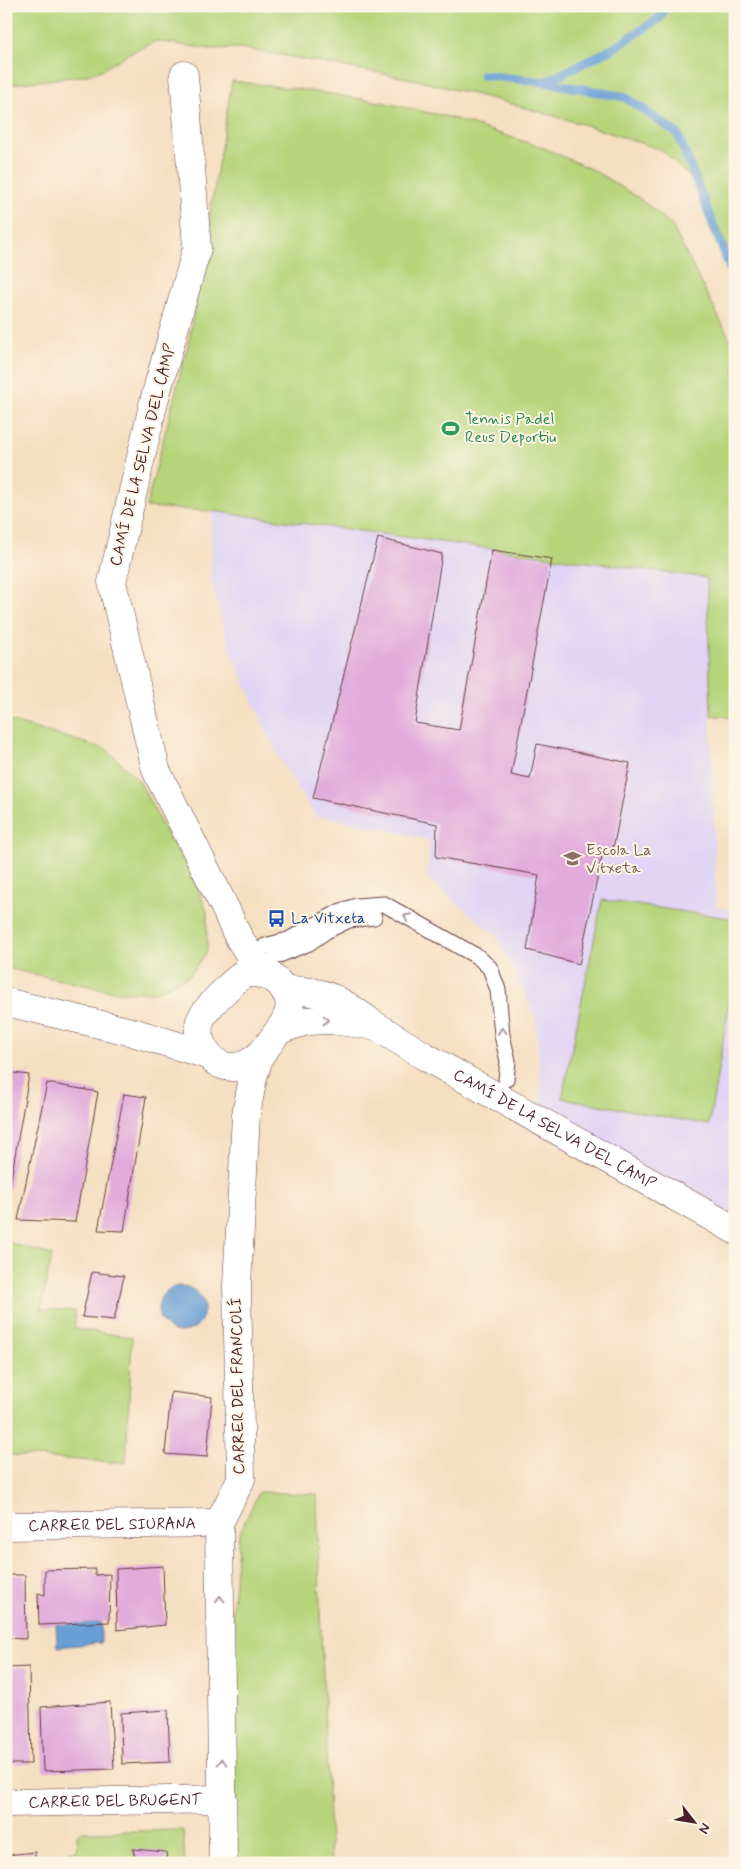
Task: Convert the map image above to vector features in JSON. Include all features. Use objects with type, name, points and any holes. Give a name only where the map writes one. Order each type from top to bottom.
[{"type":"street","name":"CAMÍ DE LA SELVA DEL CAMP","points":[[184,75],[197,248],[154,401],[112,582],[156,770],[226,912],[255,966],[304,990],[327,995],[347,1005],[376,1026],[426,1057],[494,1084],[735,1230]]},
{"type":"street","points":[[6,1002],[132,1032],[239,1067],[251,1062],[260,1054],[279,1030],[288,1017],[290,1002],[255,966],[201,1019],[181,1028],[132,1032]]},
{"type":"street","points":[[201,1019],[198,1032],[199,1040],[217,1061]]},
{"type":"street","name":"CAMÍ DE LA SELVA DEL CAMP","points":[[279,1030],[307,1020],[331,1020],[376,1026]]},
{"type":"street","name":"CARRER DEL FRANCOLÍ","points":[[223,1863],[219,1523],[241,1479],[237,1285],[246,1115],[253,1077],[260,1054]]},
{"type":"street","name":"CARRER DEL FRANCOLÍ","points":[[217,1061],[239,1087],[246,1115]]},
{"type":"street","name":"CARRER DEL SIURANA","points":[[6,1526],[219,1523]]},
{"type":"street","name":"CARRER DEL BRUGENT","points":[[6,1803],[223,1799]]},
{"type":"lane","points":[[255,966],[288,940],[341,911],[356,906],[384,904],[478,957],[490,968],[498,990],[502,1035],[508,1061],[494,1084]]},
{"type":"lane","points":[[309,943],[349,920],[374,916]]},
{"type":"lane","points":[[255,966],[309,943],[330,938]]},
{"type":"shaded area","name":"Escola La Vitxeta","points":[[212,511],[707,578],[716,906],[735,912],[735,993],[730,1017],[735,1020],[735,1230],[539,1120],[541,1091],[535,1016],[497,937],[427,877],[430,840],[333,818],[316,817],[277,754],[229,648],[211,579]]},
{"type":"green space","points":[[6,6],[735,6],[735,273],[723,236],[695,183],[662,150],[582,124],[412,79],[239,48],[209,49],[156,41],[126,55],[104,69],[88,75],[6,85]]},
{"type":"green space","name":"Tennis Padel Reus Deportiu","points":[[232,81],[381,102],[452,118],[544,148],[593,170],[639,198],[671,224],[735,349],[735,718],[711,715],[707,578],[212,511],[146,507],[189,340]]},
{"type":"green space","points":[[6,720],[106,749],[140,782],[166,833],[192,872],[207,912],[207,952],[189,976],[156,992],[116,992],[6,968]]},
{"type":"green space","points":[[602,900],[735,919],[735,968],[709,1125],[562,1098]]},
{"type":"green space","points":[[6,1242],[52,1255],[41,1309],[75,1311],[75,1329],[132,1337],[126,1463],[6,1455]]},
{"type":"green space","points":[[259,1492],[317,1494],[331,1863],[232,1863],[229,1652],[239,1534]]},
{"type":"green space","points":[[183,1830],[185,1863],[167,1863],[133,1849],[136,1863],[56,1863],[55,1856],[78,1850],[77,1835],[79,1832]]},
{"type":"water","points":[[181,1286],[194,1290],[200,1296],[204,1309],[200,1322],[194,1328],[181,1332],[168,1328],[162,1322],[158,1309],[162,1296],[168,1290]]},
{"type":"water","points":[[101,1622],[101,1643],[57,1647],[56,1624]]},
{"type":"building","points":[[378,538],[442,554],[415,723],[459,730],[492,550],[552,559],[511,775],[530,779],[537,744],[630,763],[613,849],[603,851],[579,964],[527,950],[539,875],[436,857],[437,824],[313,798]]},
{"type":"building","points":[[6,1072],[29,1075],[7,1202],[6,1202]]},
{"type":"building","points":[[47,1083],[98,1092],[75,1222],[18,1220]]},
{"type":"building","points":[[124,1094],[146,1097],[124,1231],[98,1230]]},
{"type":"building","points":[[92,1272],[124,1276],[114,1320],[82,1317]]},
{"type":"building","points":[[171,1392],[212,1397],[207,1457],[165,1454]]},
{"type":"building","points":[[163,1566],[165,1625],[117,1630],[116,1569]]},
{"type":"building","points":[[95,1569],[95,1575],[110,1574],[109,1622],[39,1625],[38,1593],[45,1595],[45,1570]]},
{"type":"building","points":[[6,1575],[25,1575],[26,1639],[6,1638]]},
{"type":"building","points":[[29,1667],[31,1764],[6,1764],[6,1668]]},
{"type":"building","points":[[110,1702],[114,1769],[43,1771],[41,1707]]},
{"type":"building","points":[[168,1710],[170,1762],[122,1764],[121,1713]]},
{"type":"building","points":[[133,1849],[166,1852],[167,1863],[136,1863]]},
{"type":"building","points":[[35,1852],[35,1863],[6,1863],[6,1855]]},
{"type":"waterway","points":[[545,82],[612,49],[660,18],[666,6]]},
{"type":"waterway","points":[[483,75],[545,82],[625,97],[678,134],[735,281]]},
{"type":"place","name":"Tennis Padel Reus Deportiu","points":[[451,428]]},
{"type":"place","name":"Escola La Vitxeta","points":[[572,859]]},
{"type":"place","name":"La Vitxeta","points":[[277,918]]}]
